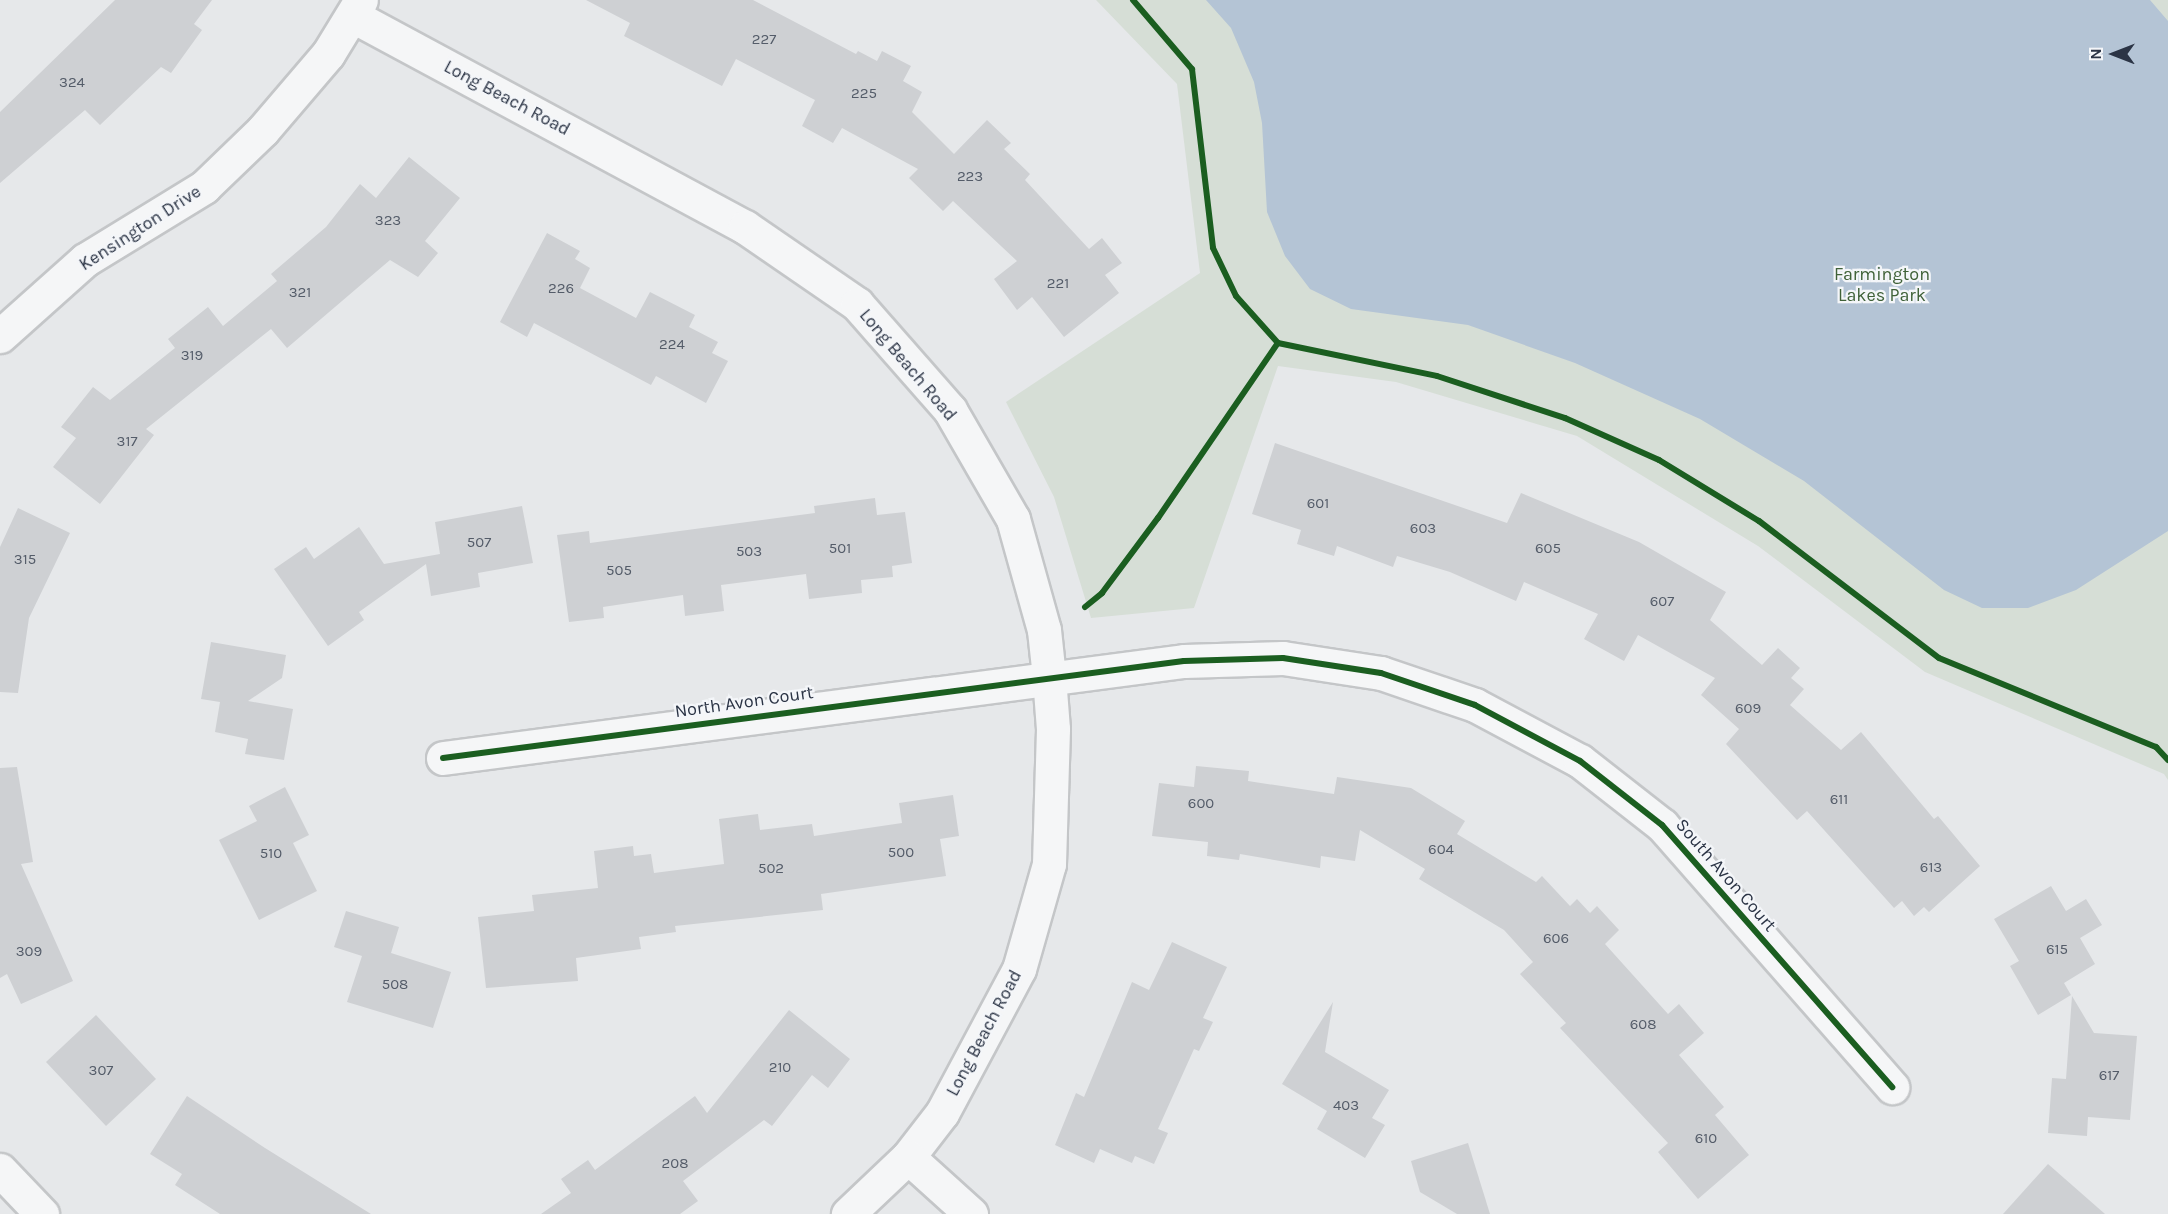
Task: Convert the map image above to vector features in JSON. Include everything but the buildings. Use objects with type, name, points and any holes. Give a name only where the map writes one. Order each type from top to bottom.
[{"type":"street","name":"Kensington Drive","points":[[0,336],[85,260],[204,187],[270,121],[328,54],[357,8]]},
{"type":"street","name":"Long Beach Road","points":[[357,8],[745,227],[857,304],[950,410],[1013,519],[1044,630],[1053,729],[1050,864],[1019,969],[942,1113],[908,1157],[848,1214]]},
{"type":"street","name":"South Avon Court","points":[[1049,677],[1184,661],[1283,658],[1381,673],[1475,705],[1580,761],[1662,825],[1892,1087]]},
{"type":"street","name":"North Avon Court","points":[[443,758],[1049,677]]},
{"type":"street","points":[[908,1157],[971,1214]]},
{"type":"street","points":[[0,1170],[42,1214]]},
{"type":"green space","name":"Farmington Lakes Park","points":[[1096,0],[2168,0],[2168,780],[2164,774],[1925,672],[1758,546],[1577,436],[1396,382],[1278,366],[1194,608],[1091,618],[1054,497],[1006,402],[1200,273],[1177,84]]},
{"type":"water","name":"Farmington Lakes Park","points":[[1206,0],[2150,0],[2168,21],[2168,531],[2076,590],[2028,608],[1982,608],[1944,590],[1804,481],[1700,419],[1575,363],[1468,325],[1351,309],[1310,289],[1285,256],[1267,212],[1262,123],[1254,82],[1231,28]]},
{"type":"cycle path","points":[[1133,0],[1192,69],[1213,248],[1236,296],[1278,343],[1437,376],[1565,418],[1659,460],[1759,521],[1939,658],[2156,747],[2168,760]]},
{"type":"cycle path","points":[[1085,607],[1102,593],[1158,518],[1278,343]]},
{"type":"cycle path","points":[[443,758],[1184,661],[1283,658],[1381,673],[1475,705],[1580,761],[1662,825],[1892,1087]]}]
